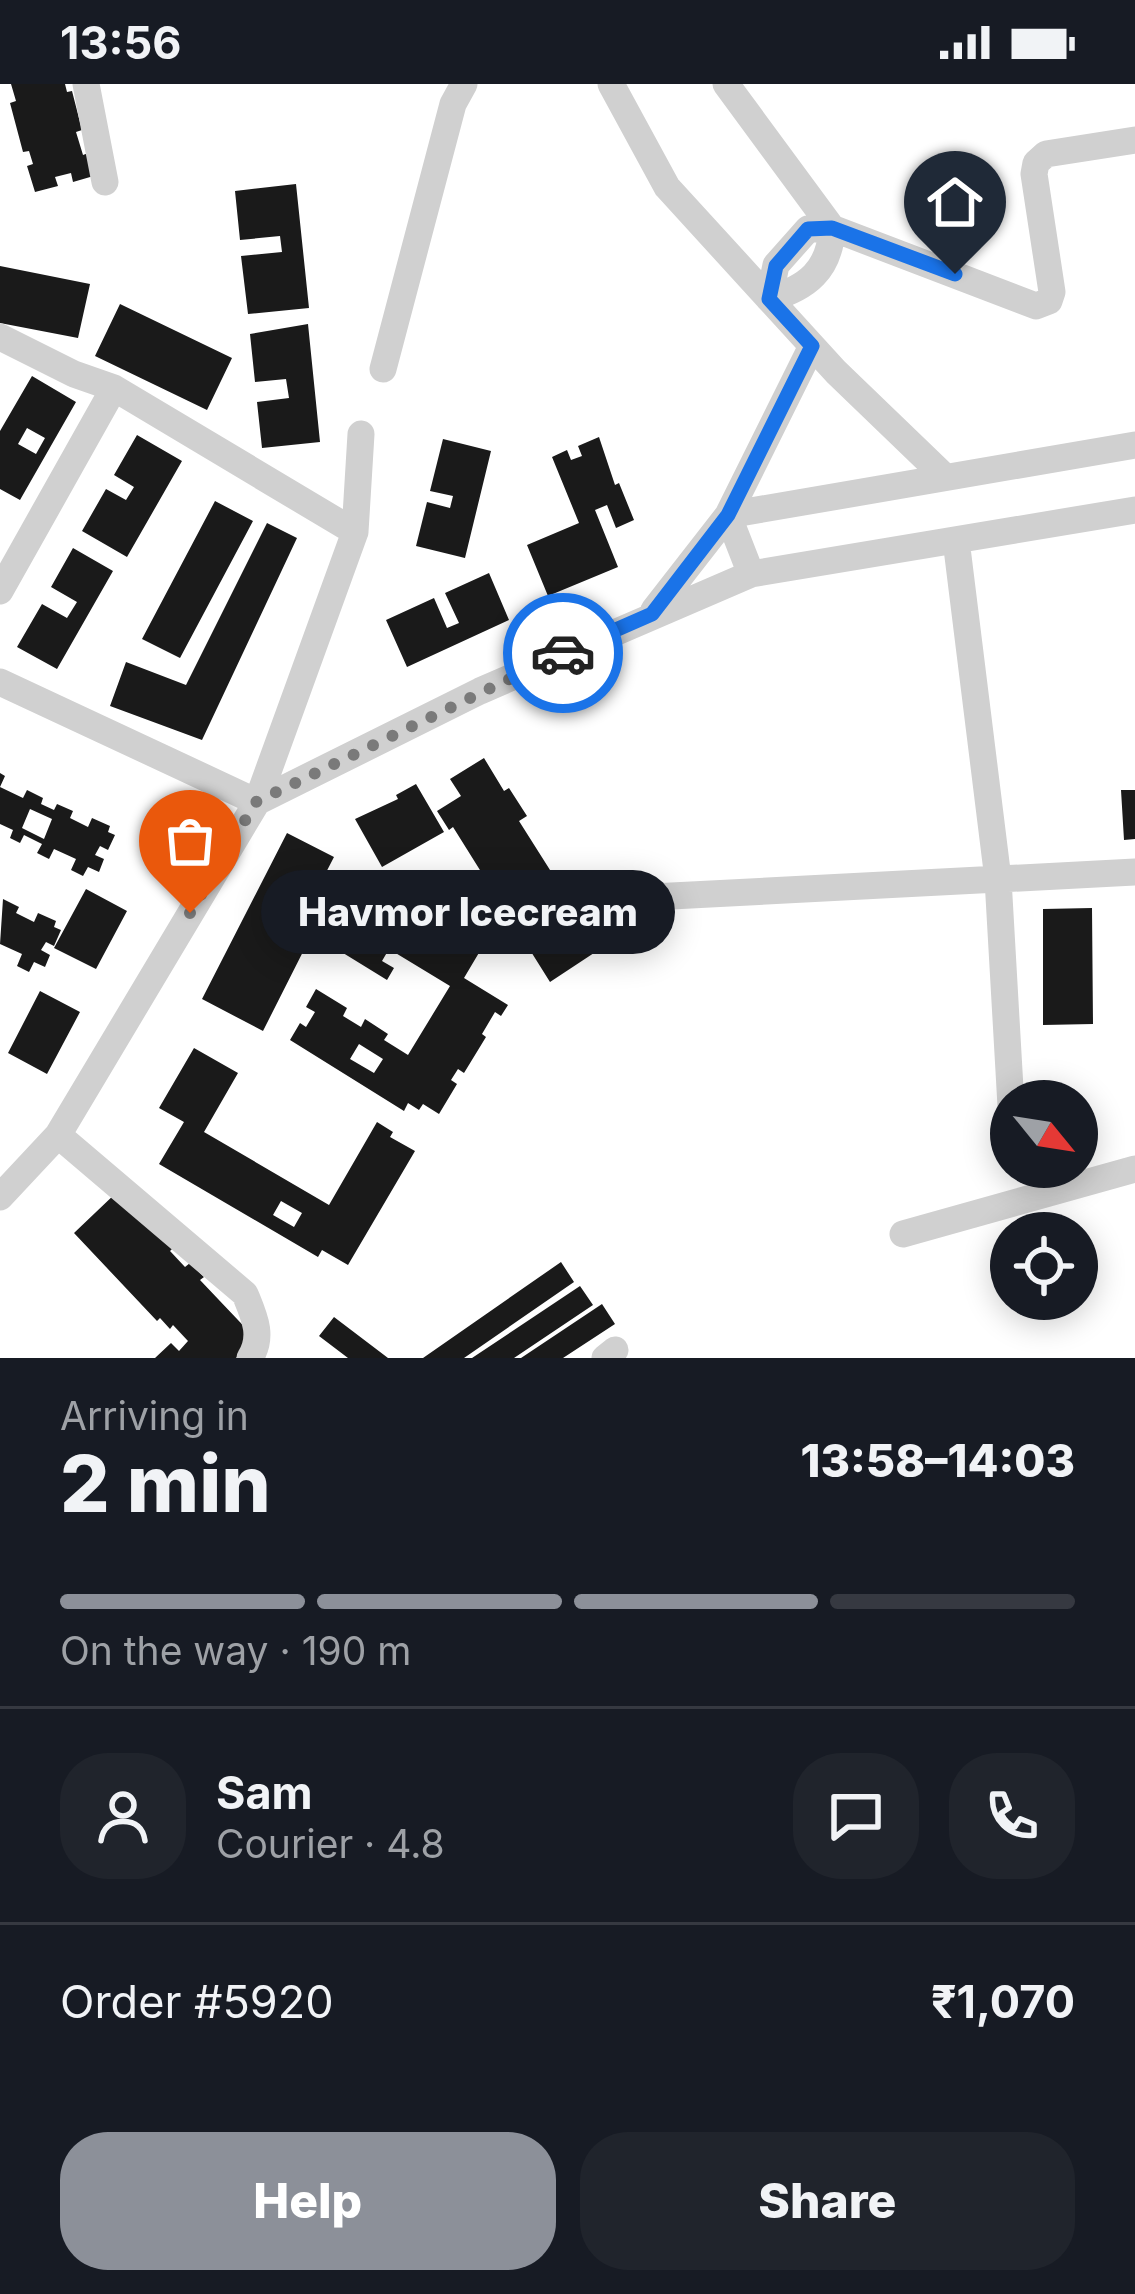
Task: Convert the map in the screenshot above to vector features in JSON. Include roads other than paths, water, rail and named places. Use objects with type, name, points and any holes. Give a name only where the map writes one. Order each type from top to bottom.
[{"type":"street","points":[[86,84],[105,182]]},
{"type":"street","points":[[383,369],[453,104],[464,84]]},
{"type":"street","points":[[611,84],[668,187],[812,346],[944,476]]},
{"type":"street","points":[[726,84],[832,228],[1036,306],[1044,304],[1052,292],[1036,163],[1046,154],[1135,140]]},
{"type":"street","points":[[769,299],[802,289],[831,251],[832,228]]},
{"type":"street","points":[[0,337],[114,388],[355,532]]},
{"type":"street","points":[[652,614],[728,515],[812,346]]},
{"type":"street","points":[[0,591],[114,388]]},
{"type":"street","points":[[0,1197],[58,1135],[256,802],[355,532],[361,434]]},
{"type":"street","points":[[728,515],[1135,445]]},
{"type":"street","points":[[256,802],[480,691],[751,574],[1135,510]]},
{"type":"street","points":[[728,515],[751,574]]},
{"type":"street","points":[[956,540],[998,879],[1010,1080]]},
{"type":"street","points":[[0,682],[256,802]]},
{"type":"street","points":[[652,897],[1135,872]]},
{"type":"street","points":[[58,1135],[245,1294],[258,1327],[250,1358]]},
{"type":"street","points":[[903,1234],[1135,1169]]},
{"type":"place","name":"Havmor Icecream","points":[[190,913]]}]
